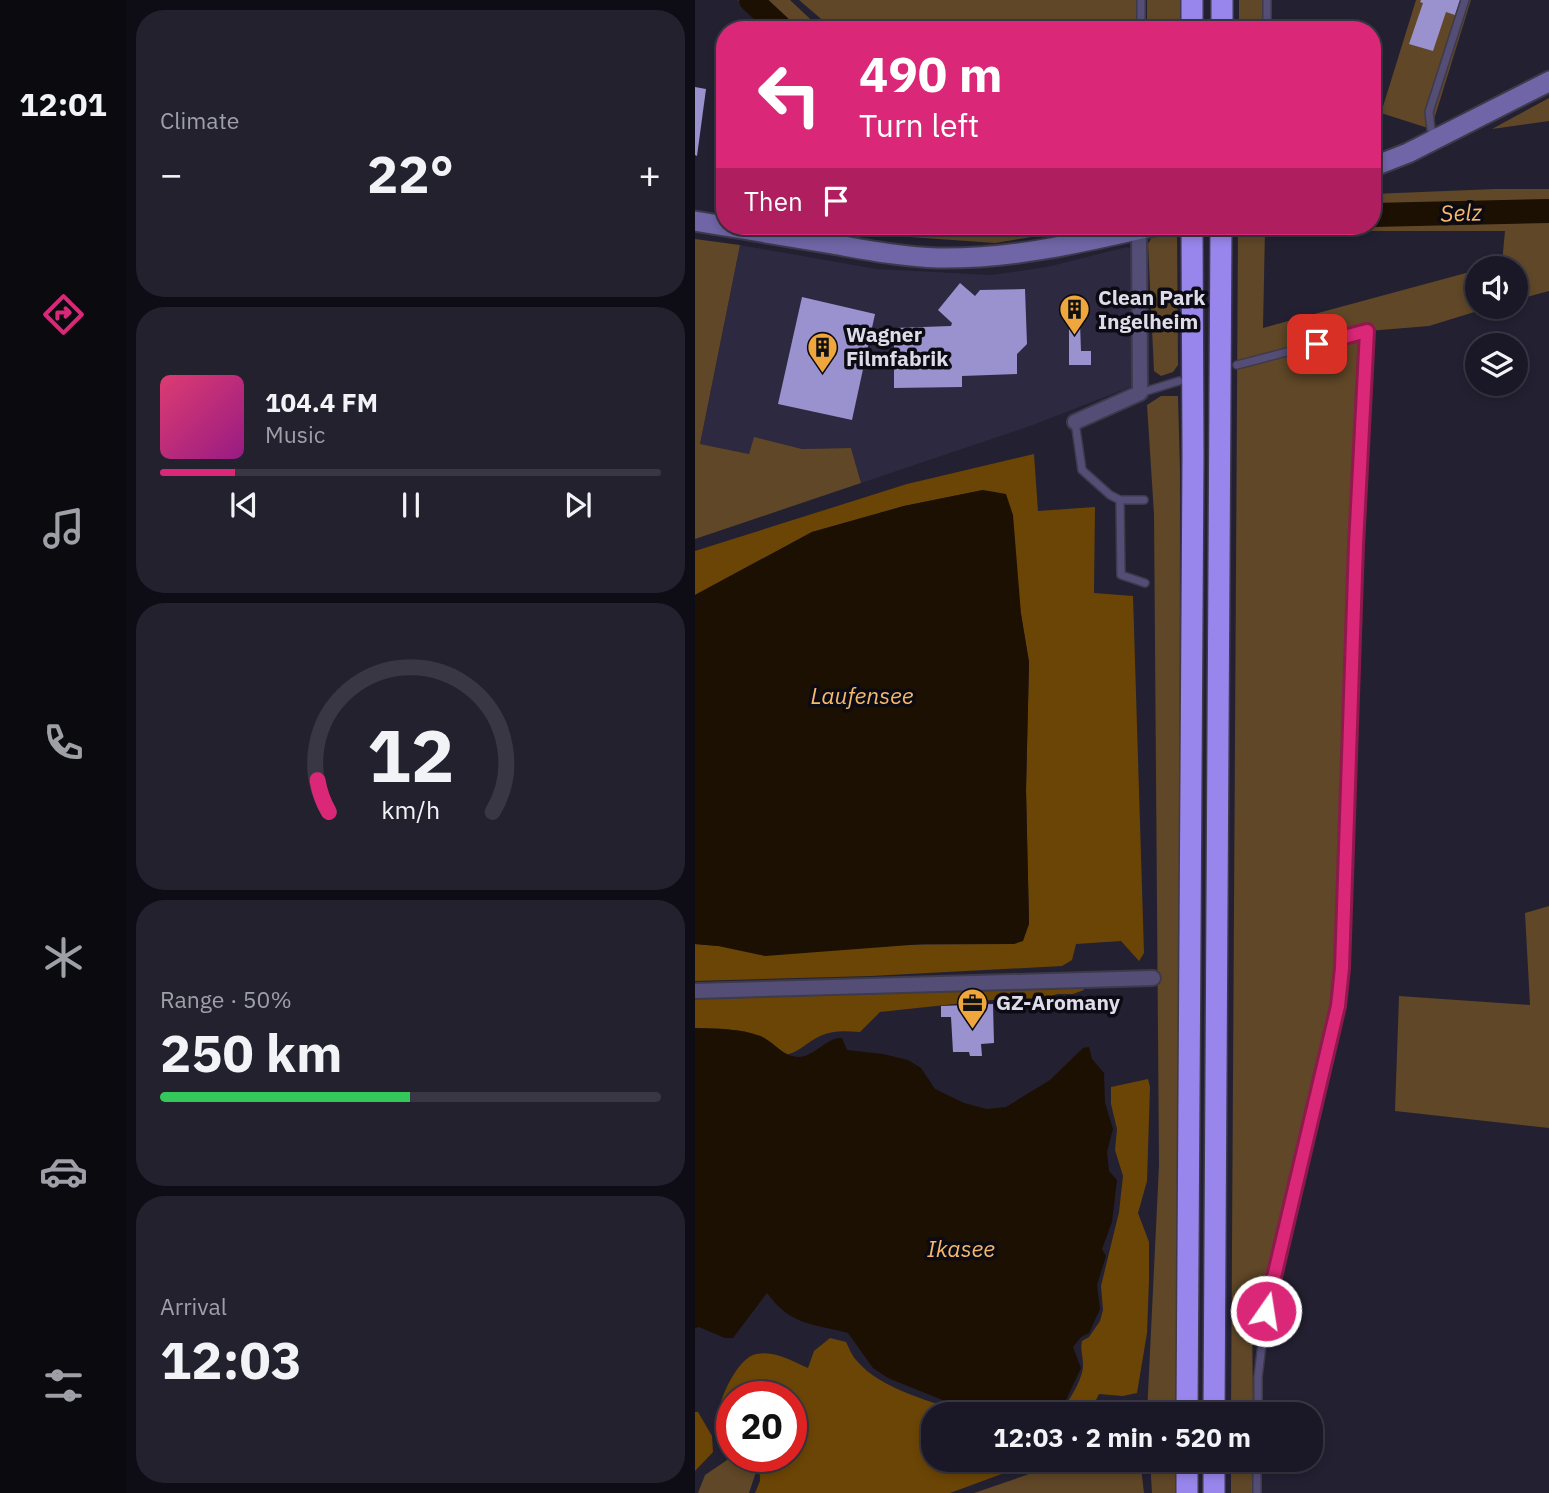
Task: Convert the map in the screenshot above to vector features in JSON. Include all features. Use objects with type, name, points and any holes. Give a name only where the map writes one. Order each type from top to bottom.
[{"type":"highway","points":[[1192,0],[1192,21]]},
{"type":"highway","points":[[1222,0],[1222,21]]},
{"type":"highway","points":[[1187,1402],[1192,235]]},
{"type":"highway","points":[[1214,1402],[1221,235]]},
{"type":"highway","points":[[1187,1472],[1187,1493]]},
{"type":"highway","points":[[1214,1472],[1214,1493]]},
{"type":"main road","points":[[1381,163],[1549,80]]},
{"type":"main road","points":[[695,221],[716,224]]},
{"type":"main road","points":[[779,235],[937,258],[1040,251],[1115,235]]},
{"type":"street","points":[[1075,422],[1140,393],[1144,235]]},
{"type":"street","points":[[695,991],[1153,978]]},
{"type":"lane","points":[[1141,0],[1141,21]]},
{"type":"lane","points":[[1267,0],[1267,21]]},
{"type":"lane","points":[[1436,138],[1431,128],[1429,112],[1465,0]]},
{"type":"lane","points":[[1237,365],[1367,331],[1356,545],[1341,981],[1338,1006],[1266,1311],[1258,1377],[1258,1402]]},
{"type":"lane","points":[[1140,393],[1179,381]]},
{"type":"lane","points":[[1075,422],[1082,470],[1110,495],[1120,500],[1144,500]]},
{"type":"lane","points":[[1120,500],[1121,575],[1145,583]]},
{"type":"lane","points":[[1257,1472],[1257,1493]]},
{"type":"shaded area","points":[[738,0],[790,0],[812,21],[756,21]]},
{"type":"shaded area","points":[[799,0],[1139,0],[1138,21],[824,21]]},
{"type":"shaded area","points":[[1147,0],[1182,0],[1182,21],[1147,21]]},
{"type":"shaded area","points":[[1239,0],[1264,0],[1263,21],[1239,21]]},
{"type":"shaded area","points":[[1416,0],[1471,0],[1431,129],[1381,113]]},
{"type":"shaded area","points":[[1549,98],[1549,121],[1492,129]]},
{"type":"shaded area","points":[[1549,189],[1549,291],[1528,297],[1528,256],[1503,256],[1505,231],[1381,231],[1381,194]]},
{"type":"shaded area","points":[[881,235],[1044,235],[995,243]]},
{"type":"shaded area","points":[[1153,235],[1177,235],[1178,365],[1173,372],[1161,376],[1154,371],[1148,244]]},
{"type":"shaded area","points":[[1238,235],[1265,235],[1263,328],[1465,273],[1465,315],[1429,326],[1368,331],[1338,1006],[1266,1311],[1252,1311],[1253,1402],[1231,1402]]},
{"type":"shaded area","points":[[695,239],[740,245],[700,444],[749,454],[754,437],[802,449],[851,448],[861,483],[695,539]]},
{"type":"shaded area","points":[[740,245],[876,269],[991,275],[1047,267],[1127,247],[1134,251],[1133,386],[1030,426],[861,483],[851,448],[802,449],[754,438],[749,454],[700,444]]},
{"type":"shaded area","points":[[1161,396],[1178,396],[1179,1402],[1148,1402],[1159,1165],[1154,514],[1147,405]]},
{"type":"shaded area","points":[[1034,454],[1038,511],[1095,507],[1094,593],[1133,596],[1144,953],[1139,961],[1121,941],[1076,944],[1072,960],[1062,966],[871,976],[695,981],[695,944],[1014,944],[1029,923],[1026,790],[1029,662],[1021,614],[983,490],[904,506],[812,532],[695,595],[695,551],[907,484]]},
{"type":"shaded area","points":[[1549,906],[1549,1128],[1395,1111],[1399,996],[1530,1005],[1525,913]]},
{"type":"shaded area","points":[[1080,982],[1084,990],[1073,994],[1057,994],[1032,1003],[1016,999],[992,1000],[880,1012],[860,1032],[840,1031],[825,1034],[786,1055],[761,1036],[726,1029],[695,1028],[695,995]]},
{"type":"shaded area","points":[[1148,1079],[1150,1087],[1147,1181],[1138,1213],[1149,1242],[1147,1333],[1137,1393],[1123,1396],[1099,1394],[1095,1402],[1067,1402],[1083,1370],[1082,1341],[1089,1337],[1100,1321],[1103,1310],[1101,1286],[1119,1212],[1123,1176],[1115,1150],[1117,1129],[1111,1104],[1111,1087]]},
{"type":"shaded area","points":[[830,1338],[846,1342],[857,1361],[880,1380],[933,1402],[921,1402],[921,1472],[1007,1472],[950,1493],[755,1493],[760,1481],[760,1472],[807,1472],[807,1381],[730,1381],[750,1356],[763,1353],[777,1355],[808,1368],[814,1351]]},
{"type":"shaded area","points":[[695,1412],[698,1412],[712,1436],[713,1452],[695,1471]]},
{"type":"shaded area","points":[[716,1468],[716,1472],[756,1472],[749,1493],[698,1493],[705,1475]]},
{"type":"shaded area","points":[[1035,1472],[1141,1472],[1144,1493],[974,1493]]},
{"type":"shaded area","points":[[1151,1472],[1178,1472],[1178,1493],[1152,1493]]},
{"type":"shaded area","points":[[1231,1472],[1254,1472],[1254,1493],[1231,1493]]},
{"type":"water","name":"Laufensee","points":[[983,490],[1006,494],[1013,515],[1021,614],[1029,662],[1026,790],[1029,924],[1023,941],[1014,944],[923,944],[765,956],[695,944],[695,595],[812,532],[904,506]]},
{"type":"water","name":"Ikasee","points":[[695,1028],[753,1033],[787,1054],[798,1057],[842,1038],[847,1050],[908,1060],[921,1068],[935,1089],[964,1103],[987,1109],[1006,1107],[1050,1080],[1083,1048],[1089,1047],[1092,1059],[1104,1073],[1105,1103],[1113,1129],[1107,1152],[1109,1171],[1117,1180],[1112,1222],[1102,1249],[1106,1256],[1097,1285],[1100,1309],[1089,1333],[1081,1337],[1073,1347],[1081,1368],[1065,1402],[945,1401],[888,1378],[873,1368],[848,1333],[794,1318],[767,1293],[733,1338],[695,1328]]},
{"type":"building","points":[[1421,0],[1460,0],[1455,15],[1446,12],[1433,51],[1409,44],[1423,3]]},
{"type":"building","points":[[695,87],[706,89],[697,156],[695,155]]},
{"type":"building","points":[[960,283],[975,296],[980,290],[1025,289],[1027,344],[1017,354],[1017,374],[962,376],[962,387],[894,388],[894,328],[951,326],[952,323],[938,310]]},
{"type":"building","name":"Wagner Filmfabrik","points":[[802,297],[875,314],[852,420],[778,404]]},
{"type":"building","name":"Clean Park Ingelheim","points":[[1069,323],[1080,323],[1081,351],[1091,351],[1091,365],[1069,365]]},
{"type":"building","name":"GZ-Aromany","points":[[993,1004],[994,1043],[981,1044],[982,1056],[970,1056],[969,1052],[953,1052],[951,1017],[941,1017],[941,1006]]},
{"type":"waterway","name":"Selz","points":[[751,0],[773,21]]},
{"type":"waterway","name":"Selz","points":[[1381,215],[1550,211]]},
{"type":"place","name":"Clean Park Ingelheim","points":[[1075,337]]},
{"type":"place","name":"Wagner Filmfabrik","points":[[823,374]]},
{"type":"place","name":"GZ-Aromany","points":[[973,1030]]},
{"type":"route","points":[[1266,1311],[1338,1006],[1342,968],[1356,545],[1367,331],[1317,344]]}]
